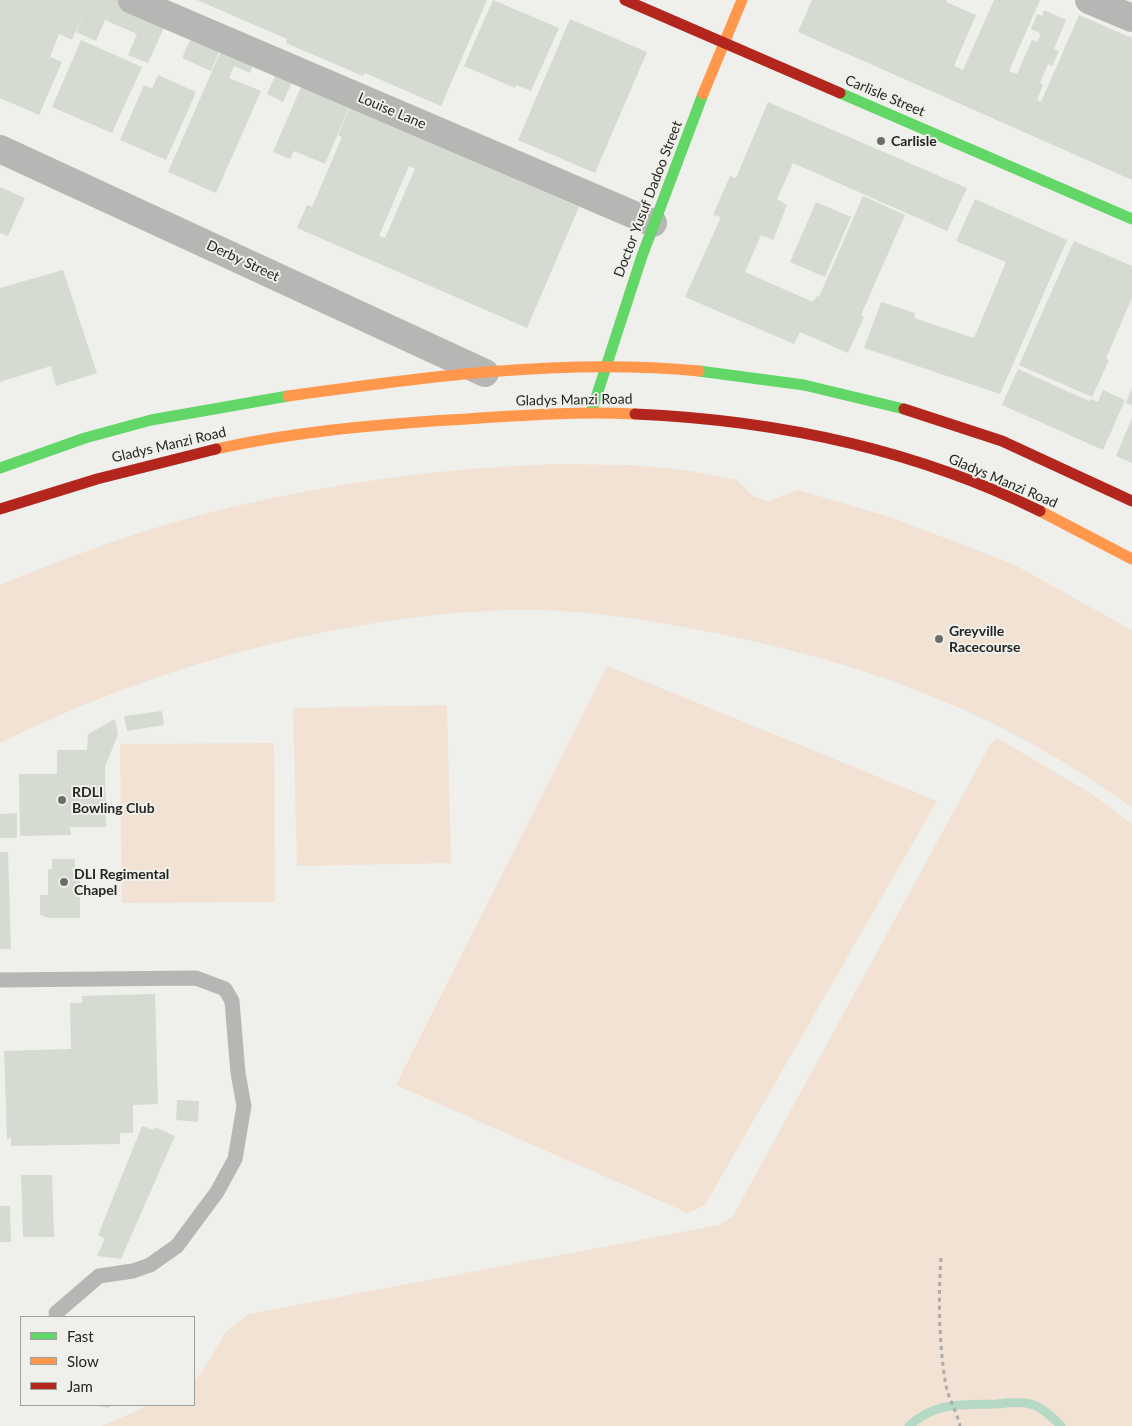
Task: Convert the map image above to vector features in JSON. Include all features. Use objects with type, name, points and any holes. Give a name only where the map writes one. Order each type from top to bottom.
[{"type":"main road","name":"Carlisle Street","points":[[625,0],[1132,219]]},
{"type":"main road","name":"Doctor Yusuf Dadoo Street","points":[[592,413],[605,367],[653,223],[742,0]]},
{"type":"main road","name":"Gladys Manzi Road","points":[[0,468],[64,444],[171,416],[335,390],[485,372],[605,367],[694,371],[768,380],[845,394],[924,414],[1002,443],[1083,477],[1132,502]]},
{"type":"main road","name":"Gladys Manzi Road","points":[[0,509],[81,481],[188,454],[264,439],[364,426],[487,416],[592,413],[678,416],[805,433],[889,454],[970,481],[1061,522],[1132,559]]},
{"type":"street","name":"Louise Lane","points":[[132,0],[653,223]]},
{"type":"street","points":[[1089,0],[1132,18]]},
{"type":"street","name":"Derby Street","points":[[0,149],[485,372]]},
{"type":"lane","points":[[0,980],[196,978],[225,989],[232,1001],[238,1073],[244,1106],[235,1159],[217,1192],[177,1246],[142,1268],[99,1276],[56,1313]]},
{"type":"path","points":[[941,1258],[938,1287],[943,1368],[948,1395],[960,1426]]},
{"type":"shaded area","name":"Greyville Racecourse","points":[[556,464],[630,465],[685,470],[737,480],[754,497],[769,501],[798,490],[890,517],[1013,564],[1132,630],[1132,808],[1083,774],[1032,744],[981,718],[928,695],[874,675],[762,643],[655,622],[581,612],[507,610],[442,614],[312,635],[247,650],[183,669],[120,691],[0,743],[0,585],[136,534],[228,508],[367,481],[461,470]]},
{"type":"shaded area","points":[[607,666],[937,801],[705,1205],[688,1213],[396,1085]]},
{"type":"shaded area","points":[[447,705],[451,863],[297,866],[293,708]]},
{"type":"shaded area","points":[[997,738],[1089,792],[1132,824],[1132,1426],[102,1426],[148,1406],[195,1406],[195,1379],[201,1373],[226,1332],[249,1314],[719,1225],[733,1216],[991,743]]},
{"type":"shaded area","points":[[274,743],[275,902],[122,903],[120,744]]},
{"type":"building","points":[[0,0],[119,0],[167,21],[148,63],[128,55],[137,34],[105,20],[96,41],[76,32],[85,8],[72,40],[59,34],[50,57],[62,62],[39,115],[0,98]]},
{"type":"building","points":[[197,0],[487,0],[441,106],[365,73],[363,76],[286,43],[287,39]]},
{"type":"building","points":[[493,0],[559,28],[531,91],[516,85],[515,88],[464,66]]},
{"type":"building","points":[[812,0],[947,0],[946,2],[976,15],[954,66],[963,70],[994,0],[1040,0],[1009,71],[1017,74],[1032,40],[1037,42],[1041,34],[1031,29],[1037,14],[1042,16],[1044,10],[1066,20],[1054,49],[1059,51],[1052,66],[1048,64],[1040,83],[1043,85],[1037,100],[1041,102],[1079,15],[1132,38],[1132,180],[798,32]]},
{"type":"building","points":[[570,19],[647,52],[595,173],[518,140]]},
{"type":"building","points":[[193,33],[222,45],[211,71],[182,58]]},
{"type":"building","points":[[81,40],[142,67],[112,133],[52,107]]},
{"type":"building","points":[[223,46],[255,60],[250,73],[234,66],[229,78],[261,91],[216,193],[168,172]]},
{"type":"building","points":[[278,70],[294,78],[283,102],[267,94]]},
{"type":"building","points":[[158,75],[196,92],[166,160],[120,140],[144,85],[152,89]]},
{"type":"building","points":[[304,80],[352,100],[325,164],[294,151],[290,159],[273,152]]},
{"type":"building","points":[[768,102],[967,188],[947,231],[793,163],[777,199],[787,205],[773,240],[761,235],[745,272],[813,302],[817,296],[819,297],[863,196],[905,215],[861,315],[864,317],[848,353],[800,332],[794,344],[685,297],[721,217],[713,215],[730,176],[736,178]]},
{"type":"building","points":[[350,107],[579,207],[527,328],[297,228],[307,205],[312,207],[342,137],[338,135]],"holes":[[[409,166],[415,169],[385,238],[379,236]]]},
{"type":"building","points":[[0,187],[25,198],[8,236],[0,233]]},
{"type":"building","points":[[975,199],[1067,240],[1000,394],[864,348],[881,302],[915,313],[914,318],[974,338],[1006,262],[956,241]]},
{"type":"building","points":[[816,202],[851,217],[825,277],[790,262]]},
{"type":"building","points":[[1074,241],[1132,266],[1132,298],[1106,358],[1109,360],[1092,397],[1019,365]]},
{"type":"building","points":[[63,270],[97,373],[56,386],[51,366],[0,382],[0,288]]},
{"type":"building","points":[[1018,369],[1089,401],[1091,399],[1098,402],[1103,390],[1125,400],[1103,450],[1002,405]]},
{"type":"building","points":[[1132,388],[1132,406],[1126,403]]},
{"type":"building","points":[[1132,418],[1132,463],[1116,456]]},
{"type":"building","points":[[162,711],[164,725],[127,731],[124,716]]},
{"type":"building","name":"RDLI Bowling Club","points":[[115,719],[118,734],[105,767],[106,827],[70,827],[71,835],[20,836],[19,774],[57,774],[57,750],[87,750],[88,734]]},
{"type":"building","points":[[17,813],[17,838],[0,838],[0,814]]},
{"type":"building","points":[[0,852],[8,852],[11,949],[0,949]]},
{"type":"building","name":"DLI Regimental Chapel","points":[[52,859],[75,859],[75,869],[80,869],[80,918],[49,918],[40,915],[40,895],[48,895],[48,869],[52,869]]},
{"type":"building","points":[[155,994],[158,1104],[133,1105],[133,1133],[120,1133],[120,1144],[11,1146],[11,1138],[7,1139],[4,1051],[71,1049],[70,1003],[82,1003],[82,996]]},
{"type":"building","points":[[177,1100],[199,1101],[198,1122],[176,1120]]},
{"type":"building","points":[[142,1126],[153,1130],[155,1127],[175,1136],[121,1259],[97,1256],[105,1239],[98,1235]]},
{"type":"building","points":[[21,1175],[52,1175],[54,1237],[23,1237]]},
{"type":"building","points":[[0,1206],[10,1206],[11,1242],[0,1242]]},
{"type":"waterway","points":[[909,1426],[919,1418],[940,1408],[961,1405],[1015,1403],[1034,1405],[1061,1426]]},
{"type":"traffic: fast","points":[[840,93],[1132,219]]},
{"type":"traffic: fast","points":[[591,413],[642,256],[703,94]]},
{"type":"traffic: fast","points":[[699,371],[804,385],[904,409]]},
{"type":"traffic: fast","points":[[0,468],[85,438],[151,420],[288,396]]},
{"type":"traffic: slow","points":[[703,94],[742,0]]},
{"type":"traffic: slow","points":[[288,396],[441,376],[544,368],[648,368],[699,371]]},
{"type":"traffic: slow","points":[[216,449],[274,438],[391,424],[542,414],[635,414]]},
{"type":"traffic: slow","points":[[1040,511],[1132,559]]},
{"type":"traffic: jam","points":[[625,0],[840,93]]},
{"type":"traffic: jam","points":[[904,409],[1002,441],[1132,501]]},
{"type":"traffic: jam","points":[[635,414],[739,423],[791,431],[842,442],[893,455],[943,471],[992,489],[1040,511]]},
{"type":"traffic: jam","points":[[0,509],[97,479],[216,449]]},
{"type":"place","name":"Carlisle","points":[[881,141]]},
{"type":"place","name":"Greyville Racecourse","points":[[939,639]]},
{"type":"place","name":"RDLI Bowling Club","points":[[62,800]]},
{"type":"place","name":"DLI Regimental Chapel","points":[[64,882]]}]
